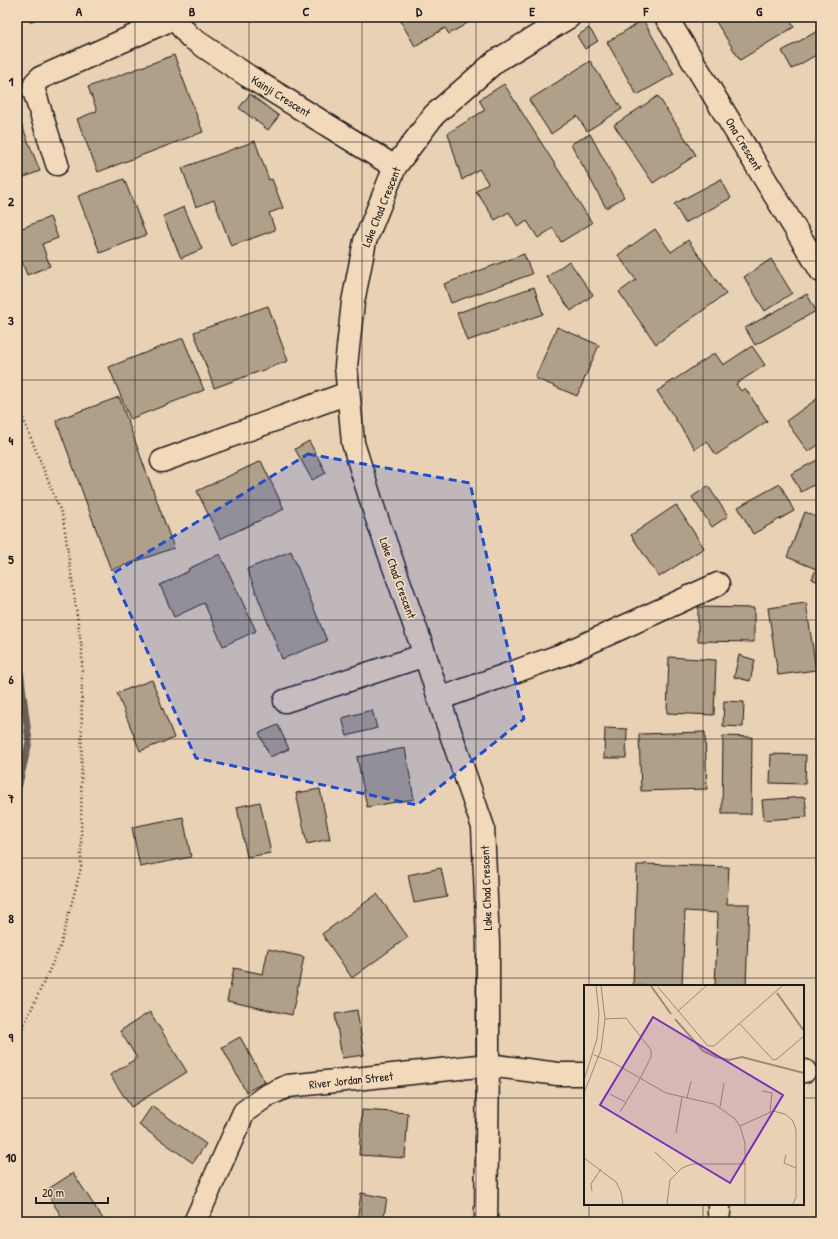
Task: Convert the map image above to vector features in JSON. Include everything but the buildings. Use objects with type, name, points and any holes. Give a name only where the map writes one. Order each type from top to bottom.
[{"type":"street","name":"Lake Chad Crescent","points":[[486,1222],[488,944],[483,827],[375,513],[353,443],[346,366],[353,302],[365,241],[395,167],[434,115],[496,61],[569,17]]},
{"type":"street","name":"Ona Crescent","points":[[666,17],[821,271]]},
{"type":"street","name":"Kainji Crescent","points":[[174,18],[190,37],[248,76],[395,167]]},
{"type":"street","points":[[57,164],[34,91],[35,83],[40,78],[174,18]]},
{"type":"street","points":[[162,461],[348,393]]},
{"type":"street","points":[[439,699],[564,654],[718,584]]},
{"type":"street","points":[[285,701],[425,655]]},
{"type":"street","name":"River Jordan Street","points":[[195,1222],[244,1112],[266,1096],[288,1086],[488,1065],[558,1074],[584,1074]]},
{"type":"path","points":[[17,404],[64,517],[82,650],[81,868],[60,947],[17,1040]]},
{"type":"highlighted area","points":[[308,454],[470,483],[524,719],[417,805],[196,758],[112,574]]},
{"type":"waterway","points":[[17,646],[29,742],[17,792]]}]
